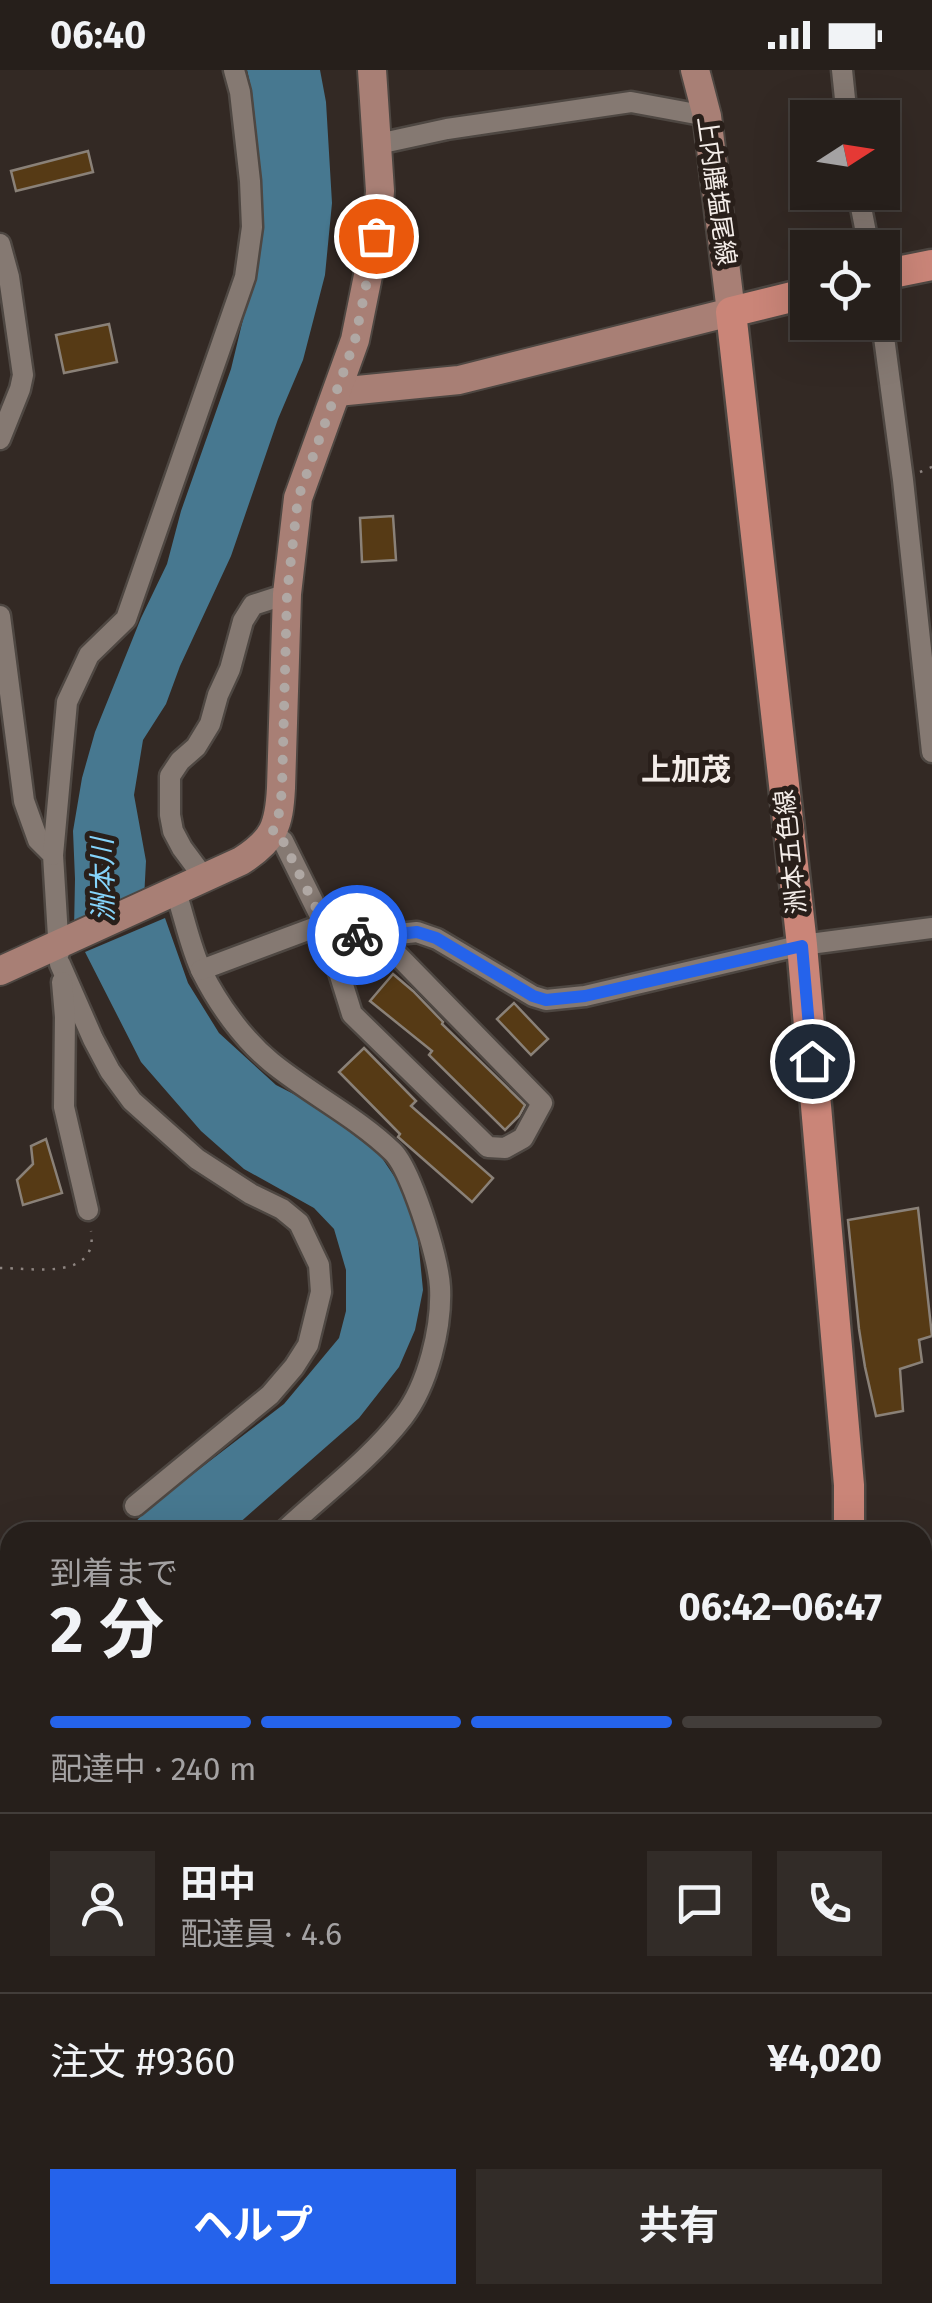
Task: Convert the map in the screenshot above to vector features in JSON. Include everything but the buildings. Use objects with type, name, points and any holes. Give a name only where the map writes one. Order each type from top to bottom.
[{"type":"main road","points":[[0,971],[64,949],[205,878],[258,851],[272,834],[282,788],[287,594],[298,498],[355,340],[376,236],[380,191],[372,70]]},
{"type":"main road","name":"上内膳塩尾線","points":[[695,70],[707,116],[731,312]]},
{"type":"main road","points":[[900,271],[932,265]]},
{"type":"main road","points":[[337,392],[459,380],[790,298]]},
{"type":"main road","name":"洲本五色線","points":[[731,312],[802,946],[850,1522]]},
{"type":"street","points":[[88,1210],[64,1106],[64,949],[53,855],[67,702],[89,655],[126,619],[245,277],[252,227],[250,181],[234,70]]},
{"type":"street","points":[[842,70],[845,100]]},
{"type":"street","points":[[378,144],[447,129],[631,102],[707,116]]},
{"type":"street","points":[[0,244],[9,277],[23,374],[0,439]]},
{"type":"street","points":[[884,340],[928,676],[932,752]]},
{"type":"street","points":[[205,878],[173,831],[170,776],[210,724],[243,621],[253,605],[287,594]]},
{"type":"street","points":[[0,616],[24,801],[38,840],[53,855]]},
{"type":"street","points":[[272,834],[283,841],[324,924],[352,1014],[488,1147],[505,1148],[523,1138],[542,1103],[379,936]]},
{"type":"street","points":[[176,892],[201,970],[228,1014],[271,1062],[396,1155],[422,1212],[434,1251],[440,1285],[440,1320],[421,1386],[406,1414],[375,1450],[294,1522]]},
{"type":"street","points":[[201,970],[324,924],[353,934],[417,932],[436,938],[546,1000],[585,996],[802,946],[932,928]]},
{"type":"street","points":[[64,949],[93,1038],[132,1101],[197,1158],[299,1223],[319,1265],[321,1292],[308,1345],[294,1367],[270,1394],[135,1506]]},
{"type":"path","points":[[0,1268],[63,1268],[81,1263],[93,1243],[88,1210]]},
{"type":"water","name":"洲本川","points":[[247,70],[320,70],[326,102],[332,203],[325,275],[303,360],[278,419],[231,556],[166,704],[143,740],[134,795],[146,861],[144,899],[74,930],[73,831],[82,778],[95,732],[167,564],[181,511],[231,369],[259,253],[262,210]]},
{"type":"water","points":[[165,918],[188,983],[219,1033],[276,1085],[315,1105],[380,1155],[400,1185],[417,1229],[423,1290],[415,1330],[399,1367],[359,1418],[240,1522],[136,1522],[284,1404],[339,1338],[346,1311],[346,1270],[334,1229],[314,1208],[244,1169],[201,1131],[141,1062],[85,952]]},
{"type":"way so far","points":[[357,935],[324,924],[283,841],[272,834],[282,788],[287,594],[298,498],[355,340],[376,236]]},
{"type":"district","name":"上加茂","points":[[686,770]]},
{"type":"route","points":[[357,935],[417,932],[436,938],[546,1000],[585,996],[802,946],[812,1061]]}]
